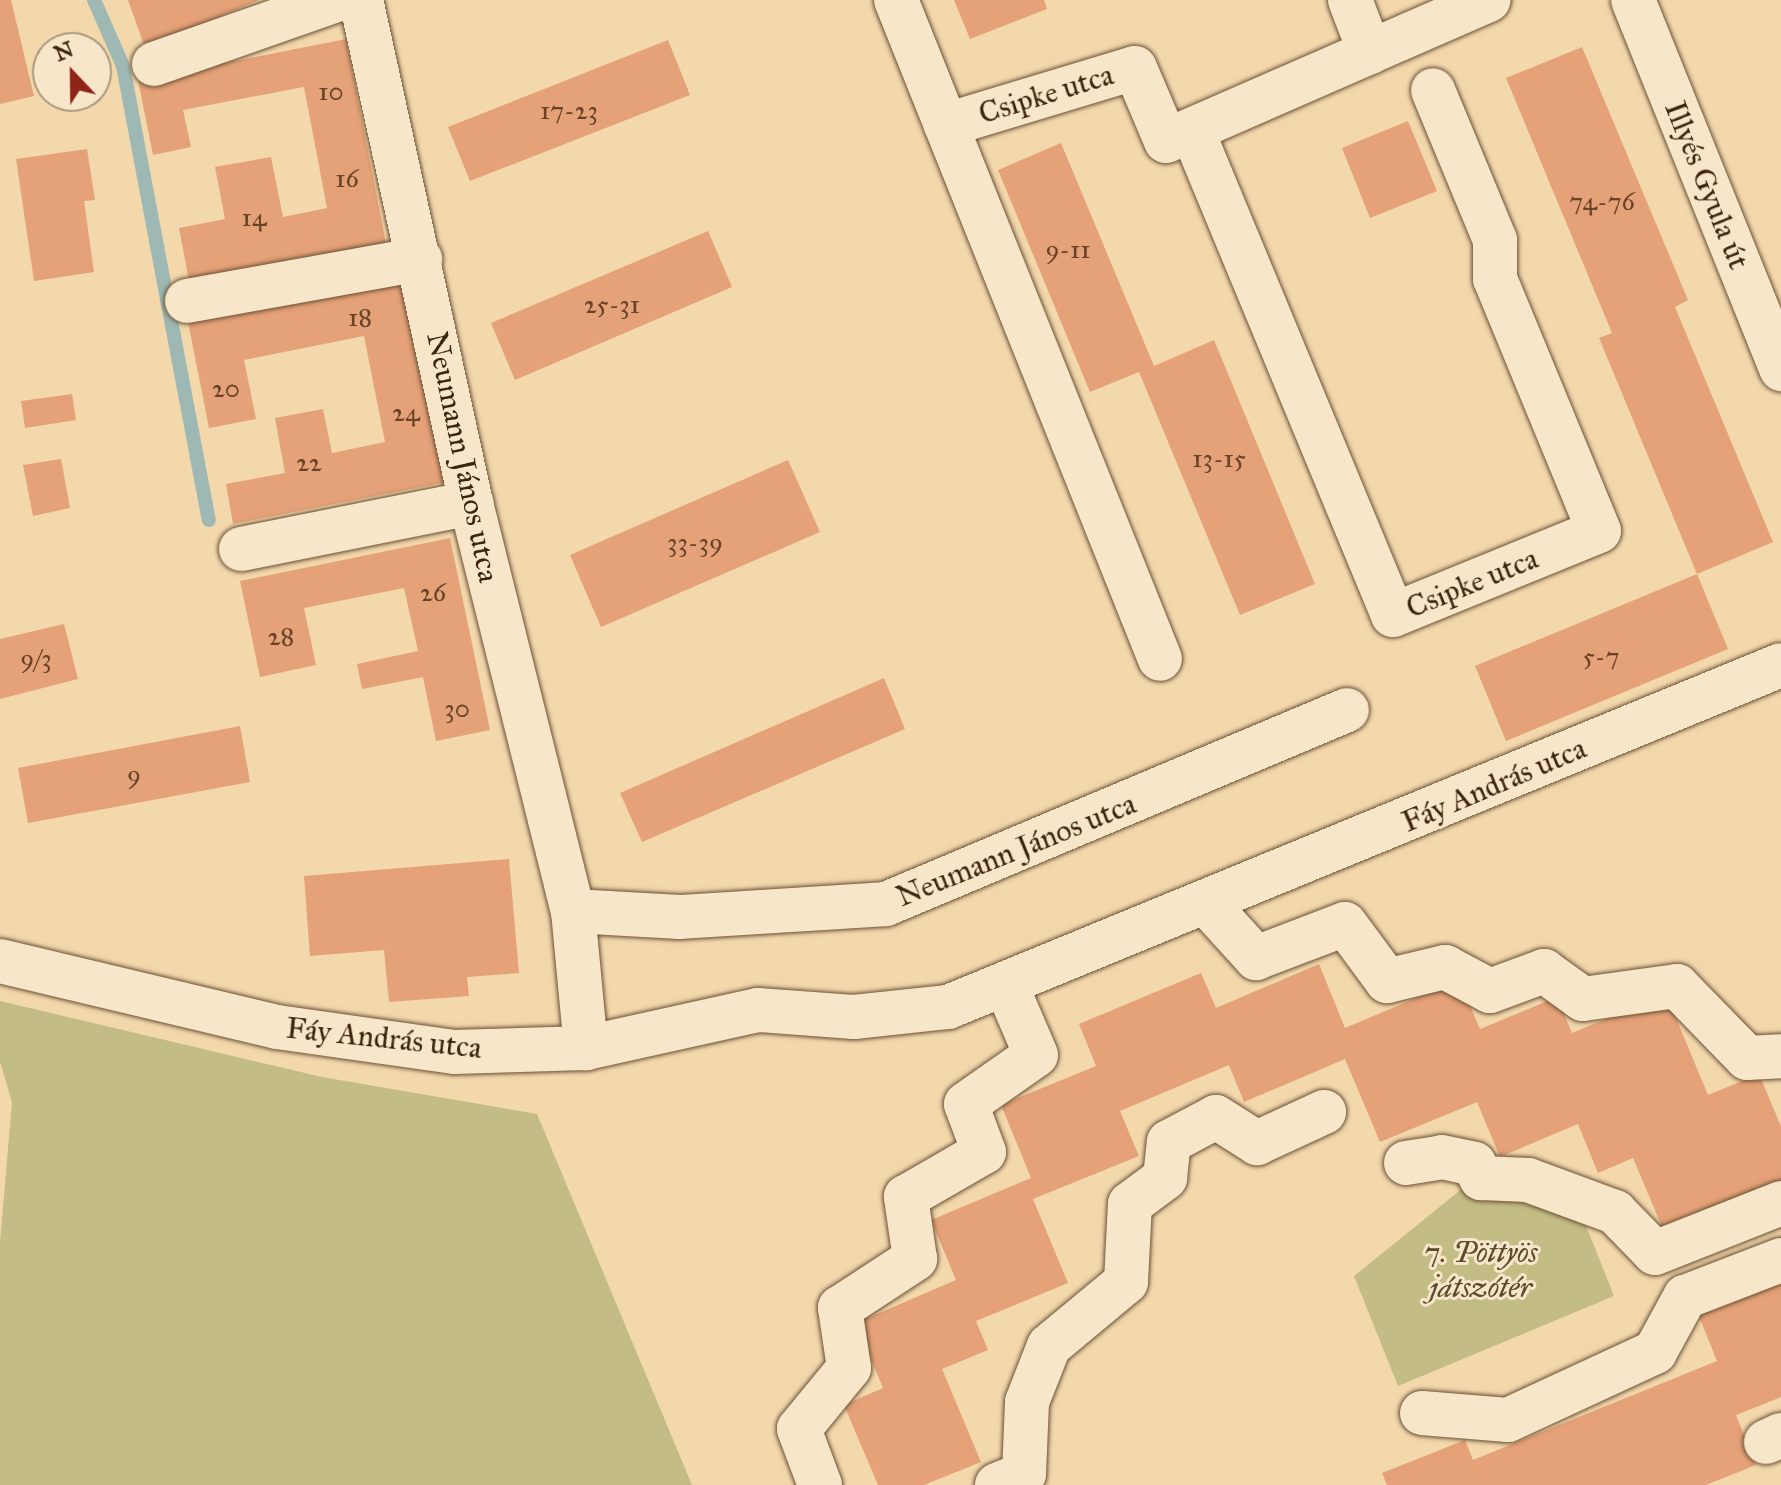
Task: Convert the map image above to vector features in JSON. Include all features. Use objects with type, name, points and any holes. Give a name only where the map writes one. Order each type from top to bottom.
[{"type":"street","points":[[154,64],[337,0]]},
{"type":"street","name":"Neumann János utca","points":[[361,0],[471,503],[573,911],[586,1048]]},
{"type":"street","name":"Csipke utca","points":[[896,0],[1160,659]]},
{"type":"street","points":[[1350,0],[1370,52]]},
{"type":"street","name":"Csipke utca","points":[[946,125],[1135,68],[1166,141],[1489,0]]},
{"type":"street","name":"Illyés Gyula út","points":[[1633,0],[1781,369]]},
{"type":"street","name":"Csipke utca","points":[[1192,130],[1393,615],[1599,531],[1495,279],[1495,240],[1433,90]]},
{"type":"street","points":[[187,301],[420,259]]},
{"type":"street","points":[[241,549],[471,503]]},
{"type":"street","name":"Fáy András utca","points":[[0,961],[292,1029],[454,1052],[586,1048],[758,1010],[854,1017],[948,1007],[1208,905],[1781,665]]},
{"type":"street","name":"Neumann János utca","points":[[573,911],[680,917],[886,904],[1347,710]]},
{"type":"street","points":[[1208,905],[1256,958],[1345,924],[1387,981],[1445,967],[1490,991],[1544,971],[1583,999],[1677,986],[1747,1058],[1781,1056]]},
{"type":"street","points":[[820,1485],[799,1429],[849,1368],[840,1308],[915,1259],[906,1197],[984,1152],[966,1104],[1036,1055],[1006,985]]},
{"type":"street","points":[[997,1485],[1024,1474],[1027,1402],[1049,1346],[1126,1282],[1130,1204],[1165,1178],[1169,1142],[1216,1117],[1257,1143],[1324,1112]]},
{"type":"street","points":[[1406,1163],[1442,1157],[1474,1164],[1481,1178],[1528,1180],[1615,1212],[1655,1253],[1781,1203]]},
{"type":"street","points":[[1422,1413],[1508,1420],[1655,1352],[1685,1297],[1781,1260]]},
{"type":"green space","points":[[0,1001],[322,1077],[537,1114],[692,1485],[0,1485],[0,1242],[12,1102],[0,1062]]},
{"type":"green space","name":"7. Pöttyös játszótér","points":[[1463,1188],[1583,1218],[1614,1296],[1398,1386],[1354,1276]]},
{"type":"building","points":[[0,0],[11,0],[32,96],[0,104]]},
{"type":"building","points":[[128,0],[259,0],[145,48]]},
{"type":"building","points":[[954,0],[1044,0],[1047,9],[970,39]]},
{"type":"building","points":[[346,39],[386,243],[189,281],[179,228],[225,219],[215,167],[271,157],[283,217],[327,208],[304,87],[183,110],[191,147],[153,155],[138,80]]},
{"type":"building","points":[[668,40],[690,95],[470,181],[448,127]]},
{"type":"building","points":[[1582,47],[1688,300],[1675,307],[1773,542],[1697,574],[1599,338],[1612,333],[1506,78]]},
{"type":"building","points":[[1408,121],[1437,191],[1370,218],[1342,148]]},
{"type":"building","points":[[1061,143],[1154,366],[1214,340],[1315,584],[1240,615],[1139,372],[1090,392],[998,170]]},
{"type":"building","points":[[87,149],[95,200],[84,201],[94,272],[34,281],[16,159]]},
{"type":"building","points":[[708,231],[732,287],[515,380],[491,323]]},
{"type":"building","points":[[406,279],[446,482],[233,524],[226,484],[285,473],[275,418],[323,409],[332,453],[385,442],[364,336],[244,360],[256,419],[209,428],[188,322]]},
{"type":"building","points":[[72,394],[76,420],[25,428],[21,401]]},
{"type":"building","points":[[61,459],[70,508],[33,516],[23,465]]},
{"type":"building","points":[[788,460],[820,532],[601,627],[570,555]]},
{"type":"building","points":[[450,538],[490,730],[436,741],[423,677],[362,689],[357,664],[418,651],[404,588],[304,608],[316,665],[260,677],[240,581]]},
{"type":"building","points":[[1697,574],[1728,649],[1506,741],[1475,666]]},
{"type":"building","points":[[64,624],[78,679],[0,699],[0,639]]},
{"type":"building","points":[[884,678],[905,729],[642,842],[620,793]]},
{"type":"building","points":[[240,726],[250,782],[28,823],[18,768]]},
{"type":"building","points":[[509,859],[519,973],[467,977],[469,996],[389,1002],[384,950],[310,956],[304,876]]},
{"type":"building","points":[[1319,964],[1345,1028],[1459,980],[1480,1029],[1557,997],[1572,1033],[1666,994],[1708,1095],[1759,1074],[1781,1126],[1781,1186],[1665,1234],[1633,1158],[1598,1173],[1578,1124],[1500,1157],[1477,1102],[1380,1142],[1345,1059],[1244,1102],[1229,1065],[1120,1111],[1139,1156],[1033,1199],[1068,1283],[976,1321],[988,1350],[942,1369],[981,1462],[924,1485],[878,1485],[844,1405],[883,1388],[856,1323],[956,1280],[931,1220],[1031,1178],[1001,1105],[1096,1066],[1079,1024],[1201,973],[1216,1008]]},
{"type":"building","points":[[1781,1277],[1781,1397],[1736,1415],[1756,1465],[1706,1485],[1387,1485],[1382,1473],[1465,1440],[1473,1460],[1717,1361],[1697,1311]]},
{"type":"waterway","points":[[94,0],[123,66],[209,520]]}]
